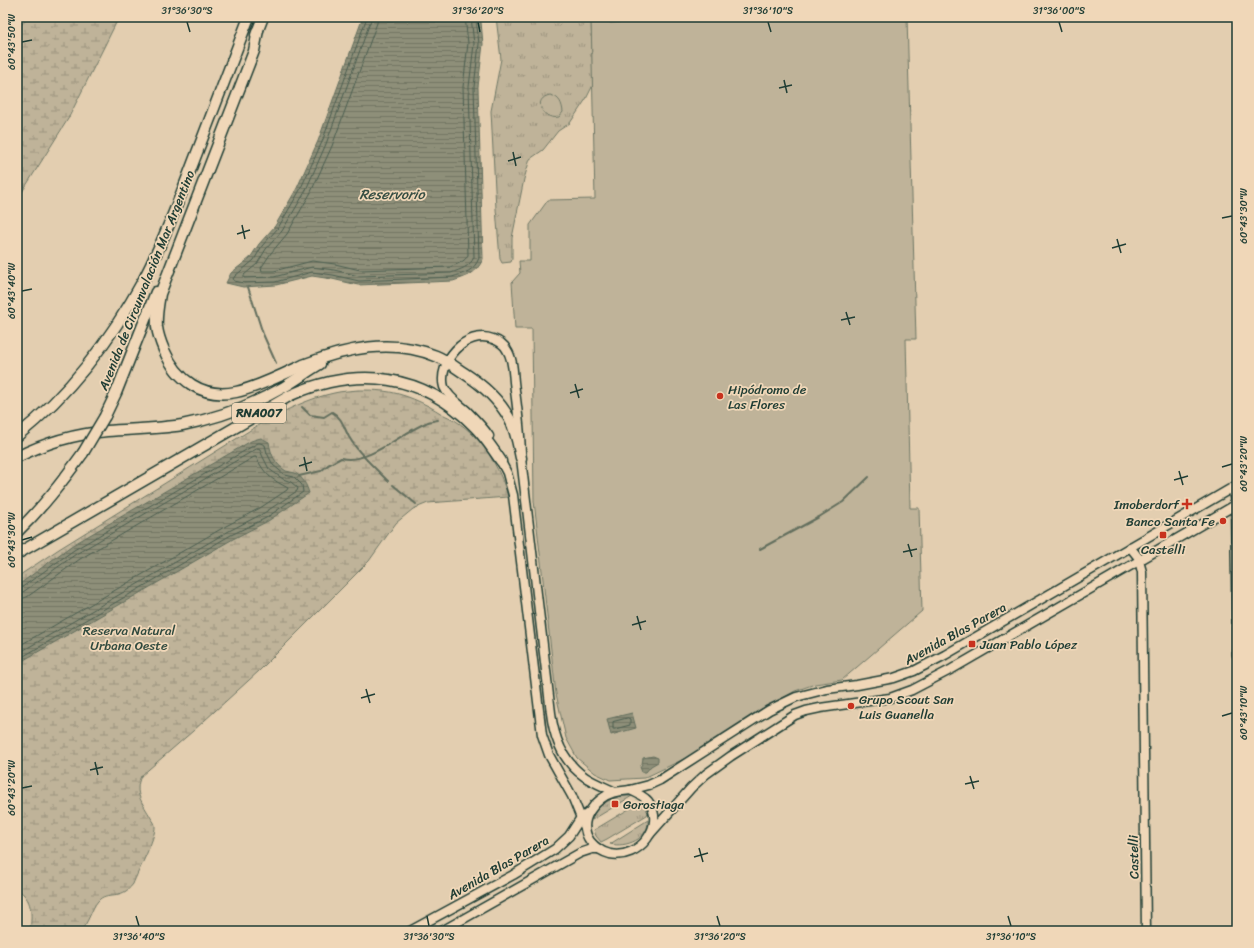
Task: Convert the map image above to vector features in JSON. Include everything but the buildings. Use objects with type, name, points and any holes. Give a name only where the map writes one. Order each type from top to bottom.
[{"type":"highway","points":[[17,436],[32,424],[68,389],[92,359],[115,326],[143,279],[168,226],[249,17]]},
{"type":"highway","name":"Avenida de Circunvalación Mar Argentino","points":[[17,532],[33,517],[59,487],[83,453],[105,416],[119,386],[263,17]]},
{"type":"highway","points":[[258,30],[254,51],[160,294],[156,311],[157,329],[161,344],[168,359],[177,372],[194,387],[215,393],[237,392],[317,360],[337,354]]},
{"type":"highway","name":"RNA007","points":[[17,457],[48,444],[75,436],[106,431],[181,425],[224,414],[275,392],[337,354],[371,346],[389,346],[425,352],[448,362],[481,386],[504,410],[515,433],[521,458]]},
{"type":"highway","name":"RNA007","points":[[17,554],[285,398],[306,388],[337,380],[373,377],[393,380],[433,395],[447,403],[468,420],[489,444],[501,461]]},
{"type":"main road","points":[[599,849],[589,839],[572,796],[549,755],[542,735],[513,494],[507,473],[490,439],[482,427],[446,391],[443,379],[448,362],[454,352],[463,343],[478,336],[491,338],[498,341],[507,349],[511,360],[552,725],[560,748],[572,765],[585,777],[615,792]]},
{"type":"main road","points":[[1235,486],[1237,655]]},
{"type":"main road","name":"Avenida Blas Parera","points":[[630,790],[649,785],[660,780],[769,710],[796,697],[827,689],[894,678],[922,667],[1235,486]]},
{"type":"main road","points":[[650,834],[690,788],[706,774],[795,715],[820,708],[890,698],[912,690],[952,669],[1095,585],[1140,561],[1236,505]]},
{"type":"main road","name":"Castelli","points":[[1130,547],[1140,561],[1142,572],[1146,931]]},
{"type":"main road","points":[[530,641],[542,640]]},
{"type":"main road","points":[[442,931],[580,853],[592,849],[599,849],[615,855],[632,852],[646,842],[654,819],[649,803],[637,793],[630,790],[615,792],[599,801],[588,812],[585,828]]},
{"type":"main road","name":"Avenida Blas Parera","points":[[410,931],[513,875],[563,843],[580,819],[588,812]]},
{"type":"green space","points":[[30,17],[119,17],[68,119],[17,200],[17,28]]},
{"type":"green space","points":[[496,17],[591,17],[593,85],[586,99],[570,123],[558,131],[543,150],[530,159],[524,179],[512,238],[512,259],[511,262],[502,263],[500,259],[496,209],[491,111],[501,59]]},
{"type":"green space","name":"Hipódromo de Las Flores","points":[[591,17],[609,17],[610,23],[625,22],[629,17],[907,17],[916,339],[906,339],[910,508],[919,508],[922,611],[842,680],[815,684],[795,691],[759,711],[688,757],[644,778],[610,780],[595,773],[577,758],[566,738],[556,694],[534,501],[532,329],[515,329],[512,282],[520,273],[519,261],[530,261],[530,225],[548,200],[595,199]]},
{"type":"green space","points":[[550,95],[556,97],[561,104],[563,112],[559,117],[548,116],[541,109],[541,101],[544,97]]},
{"type":"green space","name":"Reserva Natural Urbana Oeste","points":[[358,390],[391,392],[406,396],[421,402],[456,421],[474,436],[489,454],[505,486],[508,497],[428,503],[413,509],[396,523],[369,561],[259,671],[141,776],[138,788],[140,798],[154,823],[155,831],[133,884],[124,892],[106,896],[98,901],[86,924],[80,931],[30,931],[31,913],[29,902],[17,889],[17,577],[59,549],[265,421],[307,401],[325,395]]},
{"type":"green space","points":[[622,796],[632,796],[592,820],[599,807],[612,799]]},
{"type":"green space","points":[[641,803],[648,812],[647,815],[601,842],[596,836],[594,830]]},
{"type":"green space","points":[[648,820],[645,832],[635,841],[623,845],[610,844]]},
{"type":"water","name":"Reservorio","points":[[363,17],[479,17],[481,22],[483,44],[478,87],[483,259],[471,274],[453,281],[358,285],[312,276],[276,285],[243,287],[226,283],[231,273],[250,258],[259,244],[275,226],[297,188],[318,141]]},
{"type":"water","points":[[261,438],[269,442],[272,455],[276,462],[286,471],[295,473],[300,477],[306,485],[309,493],[268,521],[233,539],[17,664],[17,586],[71,546],[251,441]]},
{"type":"water","points":[[632,713],[636,728],[611,735],[607,719]]},
{"type":"water","points":[[653,756],[658,758],[658,762],[651,766],[646,772],[642,772],[640,767],[643,758]]},
{"type":"waterway","points":[[248,287],[263,334],[276,363]]},
{"type":"waterway","points":[[302,407],[310,415],[324,417],[332,412],[335,414],[357,449],[388,481]]},
{"type":"waterway","points":[[299,476],[321,471],[328,465],[341,458],[351,459],[373,453],[416,428],[438,420]]},
{"type":"waterway","points":[[760,549],[819,517],[843,502],[869,477]]},
{"type":"waterway","points":[[393,485],[416,504]]},
{"type":"place","name":"Hipódromo de Las Flores","points":[[720,396]]},
{"type":"place","name":"Imoberdorf","points":[[1187,504]]},
{"type":"place","name":"Banco Santa Fe","points":[[1223,521]]},
{"type":"place","name":"Castelli","points":[[1163,535]]},
{"type":"place","name":"Juan Pablo López","points":[[972,644]]},
{"type":"place","name":"Grupo Scout San Luis Guanella","points":[[851,706]]},
{"type":"place","name":"Gorostiaga","points":[[615,804]]}]
